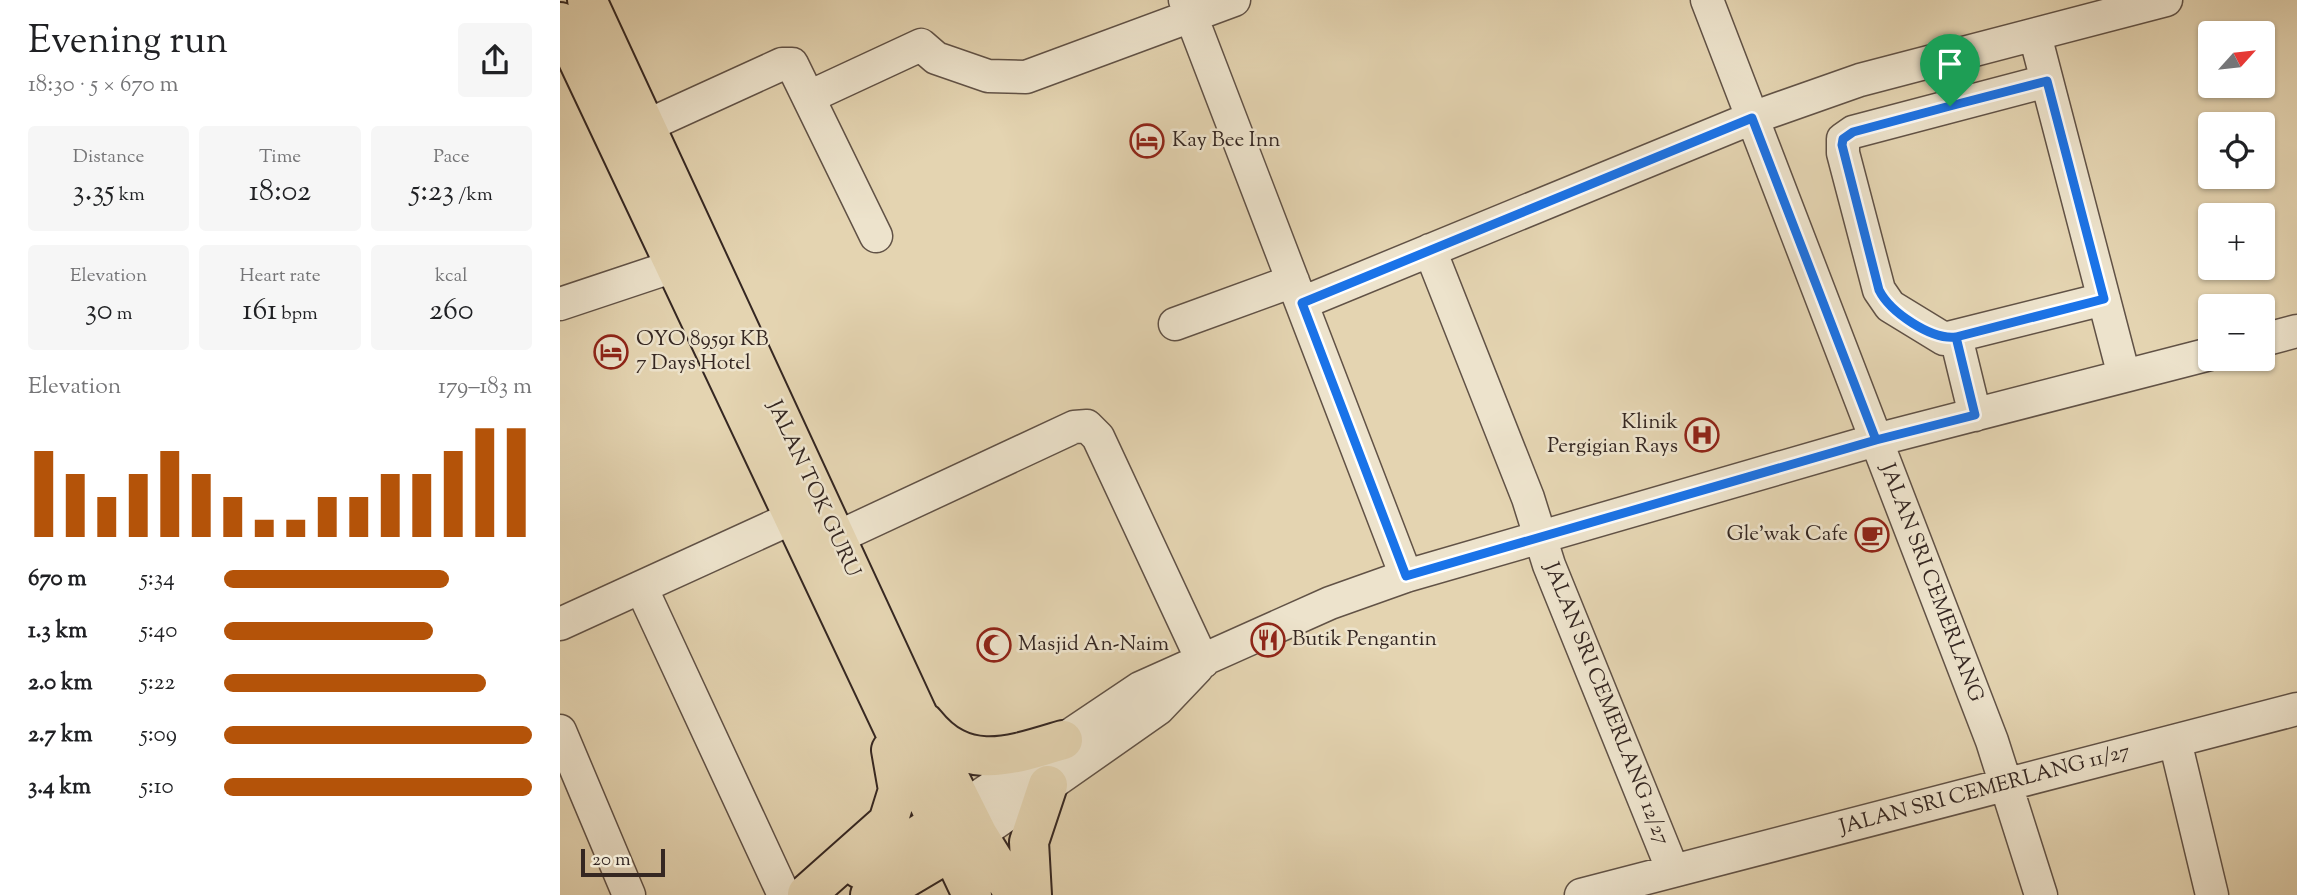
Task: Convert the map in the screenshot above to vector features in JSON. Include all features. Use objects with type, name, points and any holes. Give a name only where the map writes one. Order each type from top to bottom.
[{"type":"main road","name":"JALAN TOK GURU","points":[[587,0],[917,713],[956,830],[972,895]]},
{"type":"main road","name":"JALAN TOK GURU","points":[[560,22],[877,699],[956,830],[1015,895]]},
{"type":"main road","points":[[798,895],[877,833],[894,810],[898,790],[897,772],[877,699]]},
{"type":"main road","points":[[917,713],[947,744],[981,757],[1018,754],[1063,740]]},
{"type":"main road","points":[[1032,895],[1029,842],[1048,785]]},
{"type":"main road","points":[[798,895],[884,857],[956,830]]},
{"type":"main road","points":[[871,895],[956,830]]},
{"type":"main road","points":[[871,895],[880,895]]},
{"type":"street","points":[[809,97],[921,45],[936,58],[988,76],[1026,78],[1188,8],[1234,0]]},
{"type":"street","name":"JALAN SRI CEMERLANG","points":[[1707,0],[2008,784],[2041,895]]},
{"type":"street","points":[[1175,324],[1297,292],[1430,250],[1752,118],[1860,80],[2166,0]]},
{"type":"street","points":[[1188,8],[1406,576]]},
{"type":"street","points":[[2035,35],[2124,376]]},
{"type":"street","points":[[644,127],[786,63],[795,67],[876,236]]},
{"type":"street","points":[[2047,81],[1853,132],[1843,139],[1843,153],[1884,300],[1935,334],[1944,338],[1956,337],[2104,299]]},
{"type":"street","name":"JALAN SRI CEMERLANG 12/27","points":[[1430,250],[1673,871]]},
{"type":"street","points":[[560,304],[674,266]]},
{"type":"street","points":[[2275,337],[2297,331]]},
{"type":"street","points":[[1956,337],[1975,415]]},
{"type":"street","points":[[956,830],[1063,740],[1140,688],[1203,662],[1260,632],[1330,603],[1406,576],[1876,440],[2198,357]]},
{"type":"street","points":[[836,538],[1074,427],[1087,426],[1098,437],[1203,662]]},
{"type":"street","points":[[560,624],[792,518]]},
{"type":"street","points":[[641,587],[798,895]]},
{"type":"street","points":[[956,830],[1048,785],[1158,709],[1203,662]]},
{"type":"street","name":"JALAN SRI CEMERLANG 11/27","points":[[1581,895],[2297,709]]},
{"type":"street","points":[[560,731],[629,895]]},
{"type":"street","points":[[2175,741],[2212,895]]},
{"type":"place","name":"Kay Bee Inn","points":[[1147,141]]},
{"type":"place","name":"OYO 89591 KB 7 Days Hotel","points":[[611,352]]},
{"type":"place","name":"Klinik Pergigian Rays","points":[[1702,435]]},
{"type":"place","name":"Gle'wak Cafe","points":[[1872,535]]},
{"type":"place","name":"Butik Pengantin","points":[[1268,640]]},
{"type":"place","name":"Masjid An-Naim","points":[[994,645]]},
{"type":"route","points":[[1950,106],[1853,132],[1843,139],[1842,145],[1879,290],[1890,306],[1935,334],[1944,338],[1956,337],[1975,415],[1876,440],[1406,576],[1302,303],[1752,118],[1876,440],[1975,415],[1956,337],[2104,299],[2047,81],[1950,106]]}]
